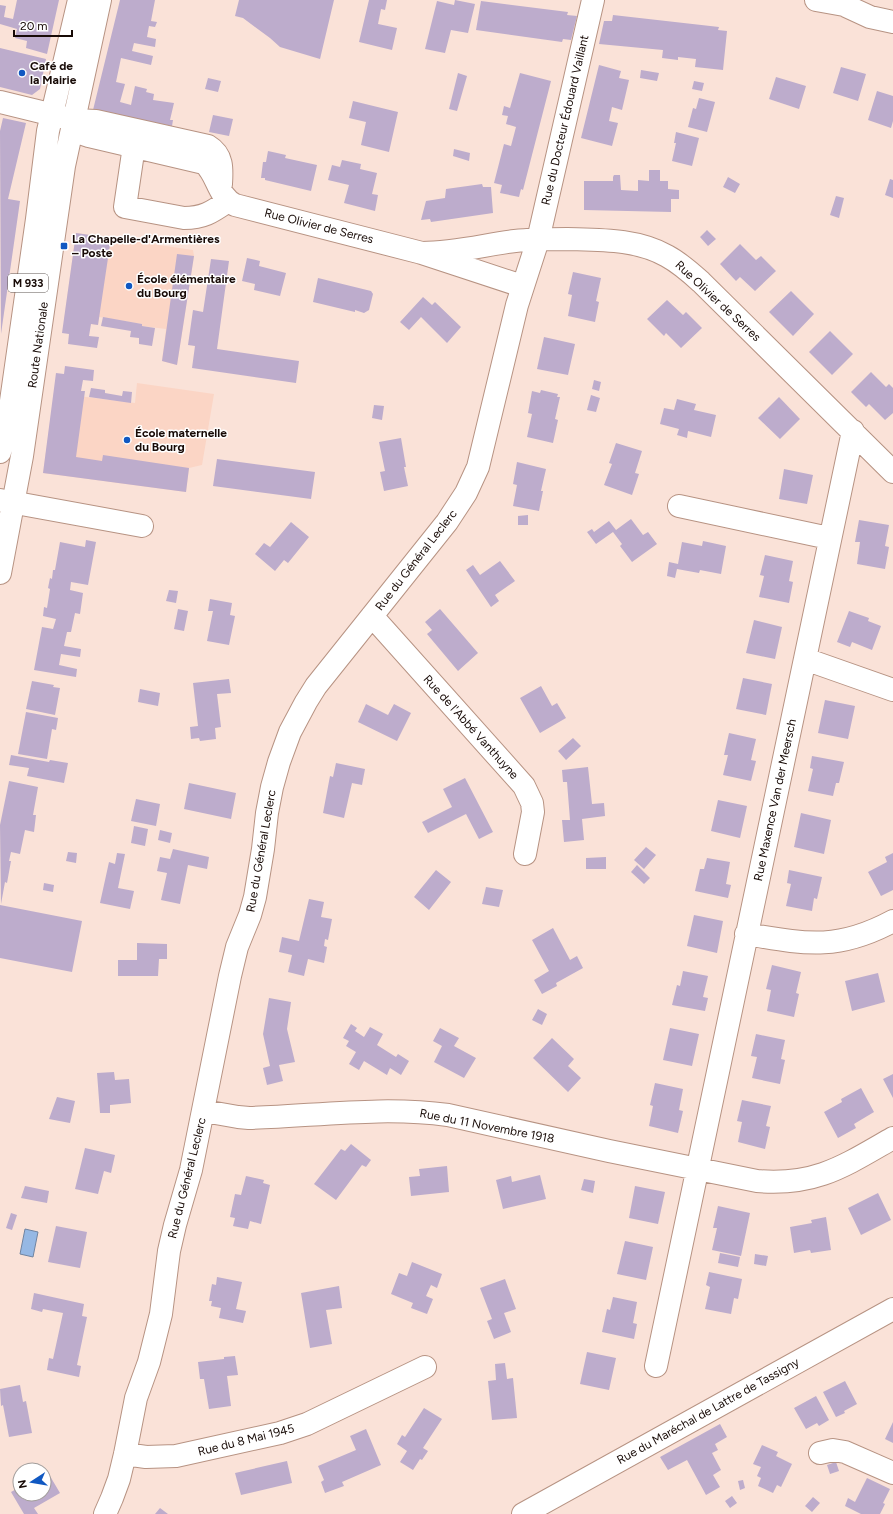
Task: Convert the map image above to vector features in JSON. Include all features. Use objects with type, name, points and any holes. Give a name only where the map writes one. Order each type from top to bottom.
[{"type":"street","name":"Route Nationale","points":[[0,452],[8,422],[52,114],[79,0]]},
{"type":"street","name":"Route Nationale","points":[[0,573],[7,501],[23,448],[64,166],[100,0]]},
{"type":"street","name":"Rue du Docteur Édouard Vaillant","points":[[538,240],[593,0]]},
{"type":"street","points":[[816,0],[844,5],[864,6],[870,17],[893,22]]},
{"type":"street","points":[[0,102],[74,120],[96,121],[136,138],[208,146],[218,154],[222,167],[224,196],[208,214],[193,218],[184,218],[125,207],[136,138]]},
{"type":"street","name":"Rue Olivier de Serres","points":[[224,196],[242,207],[422,253],[522,286]]},
{"type":"street","name":"Rue Olivier de Serres","points":[[422,253],[450,252],[516,241],[538,240],[599,240],[629,243],[655,250],[677,262],[701,282],[893,472]]},
{"type":"street","name":"Rue du Général Leclerc","points":[[104,1514],[112,1498],[125,1454],[136,1398],[149,1362],[161,1314],[170,1244],[191,1170],[237,947],[255,897],[267,813],[279,762],[290,732],[306,702],[327,671],[447,522],[466,493],[478,468],[522,286],[538,240]]},
{"type":"street","name":"Rue Maxence Van der Meersch","points":[[697,1169],[805,659],[829,538],[853,431]]},
{"type":"street","points":[[7,501],[142,526]]},
{"type":"street","points":[[678,506],[829,538]]},
{"type":"street","name":"Rue de l'Abbé Vanthuyne","points":[[372,616],[524,786],[532,803],[532,812],[525,854]]},
{"type":"street","points":[[805,659],[893,690]]},
{"type":"street","points":[[746,934],[801,943],[818,944],[852,939],[878,929],[893,921]]},
{"type":"street","name":"Rue du 11 Novembre 1918","points":[[204,1111],[249,1118],[394,1110],[431,1112],[609,1151],[697,1169],[772,1182],[813,1178],[834,1170],[893,1138]]},
{"type":"street","points":[[656,1366],[697,1169]]},
{"type":"street","name":"Rue du Maréchal de Lattre de Tassigny","points":[[524,1514],[893,1309]]},
{"type":"street","name":"Rue du 8 Mai 1945","points":[[125,1454],[146,1457],[176,1456],[280,1433],[307,1424],[425,1367]]},
{"type":"street","points":[[820,1453],[833,1450],[846,1452],[893,1474]]},
{"type":"shaded area","name":"École élémentaire du Bourg","points":[[76,233],[193,250],[194,256],[177,365],[162,361],[166,329],[142,326],[142,324],[99,317],[98,325],[64,320]]},
{"type":"shaded area","name":"École maternelle du Bourg","points":[[137,383],[214,394],[202,465],[189,468],[186,492],[43,473],[54,393],[135,403]]},
{"type":"water","points":[[25,1229],[38,1232],[33,1257],[20,1254]]},
{"type":"building","points":[[17,0],[59,0],[47,54],[26,48],[27,41],[15,38],[17,29],[0,24],[0,5],[6,6],[4,17],[13,19]]},
{"type":"building","points":[[120,0],[155,0],[151,21],[157,22],[155,27],[149,26],[147,37],[156,39],[155,47],[134,43],[132,51],[153,56],[151,65],[121,58],[116,82],[125,84],[120,102],[131,105],[135,86],[147,89],[146,92],[154,94],[153,100],[174,103],[170,120],[173,120],[172,126],[93,110]]},
{"type":"building","points":[[239,0],[334,0],[320,59],[280,47],[243,18],[235,16]]},
{"type":"building","points":[[369,0],[387,0],[385,10],[381,9],[378,24],[397,28],[392,50],[359,42]]},
{"type":"building","points":[[455,0],[475,4],[468,33],[451,30],[445,53],[425,49],[437,1],[454,5]]},
{"type":"building","points":[[481,1],[568,12],[567,15],[577,16],[571,40],[563,39],[562,42],[476,30]]},
{"type":"building","points":[[613,15],[719,27],[718,30],[727,31],[723,70],[695,67],[696,59],[678,57],[678,60],[662,58],[663,50],[599,44],[604,21],[612,21]]},
{"type":"building","name":"Café de la Mairie","points":[[0,48],[46,59],[40,89],[32,95],[0,87]]},
{"type":"building","points":[[599,65],[621,71],[619,78],[629,80],[622,110],[612,107],[609,121],[618,123],[612,146],[581,138]]},
{"type":"building","points":[[841,67],[866,74],[858,101],[833,93]]},
{"type":"building","points":[[641,70],[659,73],[657,81],[640,78]]},
{"type":"building","points":[[458,73],[467,76],[457,111],[449,109]]},
{"type":"building","points":[[520,73],[551,81],[523,190],[521,189],[519,197],[500,193],[502,185],[494,183],[504,144],[511,146],[516,127],[506,124],[508,116],[502,115],[504,106],[510,108]]},
{"type":"building","points":[[776,77],[806,86],[799,109],[769,99]]},
{"type":"building","points":[[208,78],[221,81],[218,92],[205,89]]},
{"type":"building","points":[[694,81],[704,83],[702,91],[692,89]]},
{"type":"building","points":[[877,91],[893,96],[893,121],[891,128],[868,120]]},
{"type":"building","points":[[699,98],[715,102],[707,132],[688,127],[693,108],[696,109]]},
{"type":"building","points":[[353,101],[398,112],[389,152],[361,145],[366,122],[349,118]]},
{"type":"building","points":[[213,115],[233,119],[229,136],[209,132]]},
{"type":"building","points":[[3,118],[26,123],[8,199],[20,201],[1,334],[0,131]]},
{"type":"building","points":[[676,132],[699,138],[692,166],[672,161],[676,143],[674,143]]},
{"type":"building","points":[[454,149],[470,153],[469,161],[453,156]]},
{"type":"building","points":[[268,151],[286,155],[285,158],[317,165],[311,191],[261,178],[263,162],[266,162]]},
{"type":"building","points":[[342,160],[361,164],[360,169],[377,173],[372,194],[378,195],[375,211],[344,203],[349,185],[328,180],[332,165],[340,167]]},
{"type":"building","points":[[649,170],[660,170],[660,181],[668,181],[668,189],[679,190],[679,199],[671,199],[671,212],[584,210],[584,181],[613,181],[614,175],[620,175],[621,190],[638,191],[638,180],[649,181]]},
{"type":"building","points":[[728,177],[740,184],[735,193],[723,187]]},
{"type":"building","points":[[890,179],[893,180],[893,198],[885,195]]},
{"type":"building","points":[[482,184],[483,187],[491,187],[493,213],[431,222],[430,219],[421,220],[426,201],[445,198],[446,189]]},
{"type":"building","points":[[836,196],[844,198],[839,218],[830,215]]},
{"type":"building","points":[[707,230],[716,239],[708,246],[700,237]]},
{"type":"building","points":[[76,233],[111,238],[98,325],[91,324],[89,336],[99,337],[97,348],[68,344],[69,334],[62,333]]},
{"type":"building","points":[[740,244],[756,260],[761,256],[776,271],[755,291],[740,277],[736,281],[720,264]]},
{"type":"building","points":[[177,254],[194,256],[177,365],[162,361]]},
{"type":"building","points":[[247,258],[260,261],[259,266],[286,273],[280,296],[254,290],[255,284],[242,281]]},
{"type":"building","points":[[211,259],[229,261],[217,349],[299,361],[296,383],[192,368],[195,346],[188,345],[193,310],[203,312]]},
{"type":"building","points":[[573,272],[601,278],[596,301],[599,302],[595,322],[568,316],[572,295],[568,294]]},
{"type":"building","points":[[318,278],[371,291],[373,294],[369,310],[364,313],[355,310],[355,312],[313,302]]},
{"type":"building","points":[[791,291],[814,314],[793,336],[769,312]]},
{"type":"building","points":[[423,297],[432,305],[435,302],[461,327],[447,343],[421,317],[409,330],[400,322]]},
{"type":"building","points":[[667,300],[683,315],[686,312],[702,328],[681,348],[666,333],[664,336],[647,319]]},
{"type":"building","points":[[103,317],[142,324],[142,326],[155,328],[152,346],[139,344],[139,338],[130,337],[131,331],[101,326]]},
{"type":"building","points":[[830,331],[853,354],[832,375],[809,352]]},
{"type":"building","points":[[544,337],[575,344],[568,375],[537,369]]},
{"type":"building","points":[[65,366],[94,370],[93,381],[83,380],[81,391],[85,391],[76,457],[102,461],[103,455],[189,468],[186,492],[43,473],[56,373],[64,374]]},
{"type":"building","points":[[871,372],[886,387],[889,384],[893,388],[893,413],[885,420],[869,404],[866,407],[851,392]]},
{"type":"building","points":[[594,380],[601,382],[599,391],[592,389]]},
{"type":"building","points":[[91,388],[105,390],[105,393],[122,396],[123,391],[132,392],[131,403],[89,397]]},
{"type":"building","points":[[541,390],[558,394],[557,397],[560,397],[555,419],[558,420],[553,443],[527,437],[532,414],[528,413],[532,391],[540,393]]},
{"type":"building","points":[[591,395],[600,398],[596,412],[587,410]]},
{"type":"building","points":[[779,397],[800,419],[780,439],[758,418]]},
{"type":"building","points":[[677,399],[696,404],[694,410],[716,415],[711,437],[688,431],[687,438],[677,435],[679,429],[660,424],[664,408],[674,410]]},
{"type":"building","points":[[374,405],[384,406],[382,420],[372,418]]},
{"type":"building","points":[[401,438],[406,467],[404,467],[408,486],[384,491],[380,472],[385,471],[379,442]]},
{"type":"building","points":[[616,443],[642,451],[635,473],[639,474],[632,495],[604,485],[612,464],[609,463]]},
{"type":"building","points":[[217,459],[315,472],[311,499],[213,486]]},
{"type":"building","points":[[517,462],[546,469],[541,491],[543,491],[539,511],[513,506],[517,485],[513,484]]},
{"type":"building","points":[[784,469],[813,475],[807,504],[779,499]]},
{"type":"building","points":[[528,515],[528,525],[518,525],[518,516]]},
{"type":"building","points":[[631,519],[643,535],[648,532],[657,544],[632,562],[620,546],[622,544],[613,532],[596,544],[587,532],[592,529],[594,532],[609,521],[616,530]]},
{"type":"building","points":[[859,520],[889,525],[885,546],[889,547],[885,569],[857,564],[860,542],[855,542]]},
{"type":"building","points":[[291,522],[309,537],[288,563],[284,560],[275,571],[255,554],[264,543],[270,547]]},
{"type":"building","points":[[86,540],[96,542],[88,585],[71,582],[70,590],[83,593],[80,614],[75,613],[71,632],[67,632],[64,646],[81,649],[80,657],[61,654],[59,665],[77,669],[76,677],[34,670],[42,627],[53,629],[56,619],[43,616],[44,607],[47,608],[50,589],[48,588],[50,578],[52,579],[53,570],[55,570],[60,542],[85,547]]},
{"type":"building","points":[[703,541],[726,546],[721,574],[700,570],[699,573],[677,569],[675,578],[667,576],[669,562],[678,564],[682,542],[702,546]]},
{"type":"building","points":[[765,555],[793,561],[789,581],[793,582],[789,603],[759,597],[764,576],[760,575]]},
{"type":"building","points":[[500,561],[515,581],[495,595],[499,601],[491,607],[466,570],[473,565],[480,575]]},
{"type":"building","points":[[169,590],[178,591],[176,603],[166,601]]},
{"type":"building","points":[[210,599],[232,603],[230,615],[235,616],[229,645],[207,641],[213,611],[208,611]]},
{"type":"building","points":[[178,609],[188,611],[184,631],[174,629]]},
{"type":"building","points":[[440,609],[478,653],[458,671],[427,634],[432,630],[425,622]]},
{"type":"building","points":[[849,611],[869,618],[868,621],[881,626],[872,650],[852,642],[850,647],[837,642]]},
{"type":"building","points":[[754,620],[782,627],[775,659],[746,653]]},
{"type":"building","points":[[743,678],[772,684],[766,715],[736,709]]},
{"type":"building","points":[[229,679],[231,693],[217,694],[221,727],[215,728],[216,739],[200,741],[199,738],[191,739],[190,727],[198,726],[193,683]]},
{"type":"building","points":[[32,681],[54,685],[53,687],[60,688],[55,715],[26,709]]},
{"type":"building","points":[[541,686],[552,706],[557,703],[566,718],[540,733],[520,698]]},
{"type":"building","points":[[140,689],[160,693],[158,706],[138,702]]},
{"type":"building","points":[[825,700],[855,706],[848,739],[818,733]]},
{"type":"building","points":[[366,704],[388,715],[394,704],[411,713],[397,741],[358,722]]},
{"type":"building","points":[[26,712],[58,718],[56,730],[52,729],[47,759],[18,754]]},
{"type":"building","points":[[729,733],[756,739],[751,760],[756,761],[751,781],[723,775],[728,755],[724,755]]},
{"type":"building","points":[[573,738],[581,746],[566,760],[558,751]]},
{"type":"building","points":[[11,755],[49,762],[50,760],[68,763],[64,783],[27,776],[29,768],[9,765]]},
{"type":"building","points":[[812,756],[844,762],[839,783],[836,783],[833,796],[808,791],[813,769],[810,768]]},
{"type":"building","points":[[336,763],[365,769],[362,785],[352,783],[344,818],[323,813],[330,776],[333,777]]},
{"type":"building","points":[[588,767],[592,804],[604,803],[605,816],[582,819],[584,840],[564,842],[562,820],[570,820],[567,782],[563,782],[562,770]]},
{"type":"building","points":[[465,778],[493,832],[479,839],[466,814],[428,833],[422,822],[452,807],[443,789]]},
{"type":"building","points":[[9,781],[38,787],[33,815],[36,815],[34,832],[25,830],[20,854],[11,852],[7,883],[5,882],[1,904],[0,825]]},
{"type":"building","points":[[189,783],[236,793],[231,819],[184,809]]},
{"type":"building","points":[[136,799],[160,804],[156,826],[131,821]]},
{"type":"building","points":[[718,800],[747,806],[740,838],[711,831]]},
{"type":"building","points":[[801,813],[831,820],[824,854],[794,847]]},
{"type":"building","points":[[134,826],[148,829],[145,846],[131,843]]},
{"type":"building","points":[[160,830],[172,833],[170,843],[158,840]]},
{"type":"building","points":[[646,847],[656,855],[644,869],[634,860]]},
{"type":"building","points":[[173,849],[209,857],[207,869],[188,865],[180,904],[161,900],[167,873],[157,871],[160,857],[170,859]]},
{"type":"building","points":[[68,852],[77,853],[76,863],[66,861]]},
{"type":"building","points":[[117,853],[125,854],[118,888],[134,891],[130,909],[100,903],[109,862],[115,864]]},
{"type":"building","points":[[893,853],[893,890],[881,896],[868,872],[887,862],[885,857]]},
{"type":"building","points":[[606,857],[606,869],[586,869],[586,858]]},
{"type":"building","points":[[707,858],[730,862],[726,884],[731,885],[728,898],[695,891],[700,869],[704,869]]},
{"type":"building","points":[[637,865],[650,878],[644,884],[631,872]]},
{"type":"building","points":[[436,870],[451,882],[429,910],[414,897]]},
{"type":"building","points":[[789,870],[822,877],[817,899],[814,898],[812,911],[786,906],[791,884],[787,883]]},
{"type":"building","points":[[44,883],[54,885],[53,892],[43,890]]},
{"type":"building","points":[[486,887],[503,890],[499,907],[482,904]]},
{"type":"building","points":[[309,899],[324,902],[321,917],[332,919],[328,940],[325,939],[324,946],[327,947],[324,963],[308,959],[304,976],[288,972],[292,955],[279,952],[282,937],[299,941]]},
{"type":"building","points":[[0,905],[82,921],[72,972],[0,958]]},
{"type":"building","points":[[694,915],[723,921],[717,953],[687,946]]},
{"type":"building","points":[[553,928],[570,960],[577,956],[583,968],[556,983],[557,986],[542,994],[534,980],[549,971],[532,940]]},
{"type":"building","points":[[137,943],[167,944],[167,959],[159,959],[158,976],[118,976],[118,960],[137,960]]},
{"type":"building","points":[[772,965],[801,972],[796,993],[799,994],[794,1017],[767,1011],[771,990],[766,989]]},
{"type":"building","points":[[683,971],[708,976],[703,997],[708,998],[705,1011],[672,1005],[677,985],[680,986]]},
{"type":"building","points":[[878,973],[885,1002],[852,1011],[845,981]]},
{"type":"building","points":[[269,998],[291,1002],[287,1029],[295,1062],[279,1065],[283,1081],[267,1085],[263,1068],[270,1066],[263,1034]]},
{"type":"building","points":[[538,1009],[547,1014],[542,1025],[532,1020]]},
{"type":"building","points":[[351,1024],[357,1028],[355,1031],[364,1037],[370,1027],[383,1034],[377,1045],[396,1057],[398,1054],[409,1061],[401,1075],[390,1068],[387,1075],[364,1061],[359,1070],[349,1064],[356,1052],[346,1046],[349,1041],[343,1038]]},
{"type":"building","points":[[440,1028],[459,1038],[454,1046],[476,1058],[464,1078],[434,1062],[442,1046],[433,1041]]},
{"type":"building","points":[[670,1028],[699,1034],[692,1066],[663,1060]]},
{"type":"building","points":[[756,1034],[785,1040],[781,1059],[785,1060],[780,1084],[752,1078],[757,1057],[751,1056]]},
{"type":"building","points":[[552,1038],[574,1059],[568,1066],[581,1078],[568,1092],[533,1058]]},
{"type":"building","points":[[114,1072],[115,1080],[129,1079],[131,1103],[110,1105],[110,1113],[100,1113],[97,1073]]},
{"type":"building","points":[[893,1074],[893,1098],[883,1079]]},
{"type":"building","points":[[655,1083],[683,1089],[679,1110],[683,1111],[678,1133],[649,1126],[653,1106],[650,1105]]},
{"type":"building","points":[[861,1088],[874,1112],[854,1124],[856,1128],[838,1138],[824,1112],[842,1102],[841,1099]]},
{"type":"building","points":[[57,1097],[75,1101],[70,1123],[49,1119]]},
{"type":"building","points":[[742,1100],[771,1106],[766,1126],[770,1127],[765,1149],[738,1142],[742,1122],[737,1121]]},
{"type":"building","points":[[351,1144],[371,1160],[366,1167],[362,1165],[336,1200],[314,1184],[341,1149],[345,1151]]},
{"type":"building","points":[[85,1148],[115,1155],[111,1173],[104,1171],[98,1194],[75,1189]]},
{"type":"building","points":[[447,1166],[449,1192],[411,1196],[409,1177],[420,1176],[419,1169]]},
{"type":"building","points":[[540,1175],[546,1199],[503,1209],[496,1180],[511,1176],[512,1182]]},
{"type":"building","points":[[246,1176],[264,1180],[263,1183],[270,1185],[261,1224],[250,1221],[248,1229],[233,1226],[235,1218],[230,1217],[235,1194],[241,1195]]},
{"type":"building","points":[[584,1179],[595,1181],[593,1193],[581,1190]]},
{"type":"building","points":[[25,1186],[49,1191],[47,1203],[21,1198]]},
{"type":"building","points":[[635,1186],[665,1192],[658,1224],[629,1218]]},
{"type":"building","points":[[878,1193],[891,1220],[861,1235],[848,1208]]},
{"type":"building","points":[[718,1206],[750,1213],[741,1256],[712,1250],[717,1228],[713,1228]]},
{"type":"building","points":[[11,1213],[17,1215],[12,1230],[6,1228]]},
{"type":"building","points":[[826,1217],[831,1250],[811,1253],[810,1250],[794,1253],[790,1227],[812,1223],[811,1220]]},
{"type":"building","points":[[56,1226],[87,1232],[80,1268],[48,1262]]},
{"type":"building","points":[[625,1241],[653,1247],[646,1280],[617,1274]]},
{"type":"building","points":[[720,1253],[740,1257],[738,1267],[718,1263]]},
{"type":"building","points":[[755,1254],[768,1256],[766,1266],[754,1264]]},
{"type":"building","points":[[412,1262],[442,1274],[437,1288],[431,1285],[426,1296],[433,1299],[427,1314],[411,1308],[413,1303],[391,1294],[399,1273],[407,1276]]},
{"type":"building","points":[[709,1272],[742,1279],[738,1299],[734,1298],[731,1314],[705,1309],[710,1287],[706,1285]]},
{"type":"building","points":[[217,1277],[242,1282],[236,1309],[246,1311],[243,1323],[219,1318],[221,1308],[211,1306],[212,1301],[209,1301],[212,1284],[216,1285]]},
{"type":"building","points":[[505,1279],[516,1309],[504,1313],[511,1332],[494,1339],[487,1321],[492,1319],[480,1288]]},
{"type":"building","points":[[339,1286],[342,1308],[326,1310],[332,1344],[310,1348],[301,1293]]},
{"type":"building","points":[[34,1293],[84,1304],[82,1316],[87,1317],[77,1365],[81,1366],[79,1377],[47,1370],[49,1358],[53,1359],[63,1313],[43,1309],[42,1312],[31,1309]]},
{"type":"building","points":[[613,1297],[637,1302],[633,1323],[637,1324],[634,1339],[602,1332],[607,1309],[610,1310]]},
{"type":"building","points":[[587,1352],[616,1358],[609,1390],[580,1384]]},
{"type":"building","points":[[235,1356],[238,1375],[227,1376],[231,1406],[209,1409],[204,1379],[200,1379],[198,1362],[224,1359],[224,1357]]},
{"type":"building","points":[[505,1363],[507,1379],[513,1378],[517,1418],[492,1420],[488,1381],[496,1380],[495,1364]]},
{"type":"building","points":[[845,1381],[857,1404],[844,1411],[845,1413],[836,1417],[823,1392]]},
{"type":"building","points":[[20,1385],[23,1402],[26,1401],[32,1433],[9,1437],[3,1405],[1,1406],[0,1389]]},
{"type":"building","points":[[816,1396],[829,1420],[819,1426],[817,1423],[806,1429],[794,1408]]},
{"type":"building","points":[[424,1408],[442,1419],[423,1448],[428,1451],[422,1460],[420,1459],[413,1470],[400,1462],[407,1451],[397,1444],[402,1435],[405,1437]]},
{"type":"building","points":[[893,1422],[893,1443],[885,1439]]},
{"type":"building","points":[[720,1424],[727,1437],[715,1444],[718,1450],[712,1453],[721,1470],[713,1475],[720,1487],[706,1495],[687,1460],[668,1470],[660,1457]]},
{"type":"building","points":[[366,1429],[381,1465],[342,1482],[344,1486],[325,1493],[321,1482],[324,1480],[318,1466],[356,1450],[350,1436]]},
{"type":"building","points":[[762,1445],[778,1452],[776,1456],[792,1464],[781,1487],[777,1485],[773,1493],[758,1486],[761,1478],[757,1476],[761,1467],[753,1464]]},
{"type":"building","points":[[287,1461],[292,1483],[241,1495],[235,1473]]},
{"type":"building","points":[[836,1462],[839,1471],[830,1474],[827,1465]]},
{"type":"building","points":[[867,1478],[890,1489],[883,1503],[885,1504],[880,1514],[861,1514],[845,1506],[848,1498],[855,1502]]},
{"type":"building","points":[[52,1479],[60,1493],[52,1498]]},
{"type":"building","points":[[743,1480],[745,1488],[740,1490],[738,1481]]},
{"type":"building","points":[[732,1496],[737,1503],[730,1508],[725,1501]]},
{"type":"building","points":[[813,1497],[820,1503],[812,1512],[805,1506]]},
{"type":"building","points":[[17,1502],[44,1502],[34,1508],[38,1514],[24,1514]]},
{"type":"building","points":[[160,1508],[168,1514],[155,1514]]},
{"type":"place","name":"Café de la Mairie","points":[[22,73]]},
{"type":"place","name":"La Chapelle-d'Armentières – Poste","points":[[64,246]]},
{"type":"place","name":"École élémentaire du Bourg","points":[[129,286]]},
{"type":"place","name":"École maternelle du Bourg","points":[[127,440]]}]
